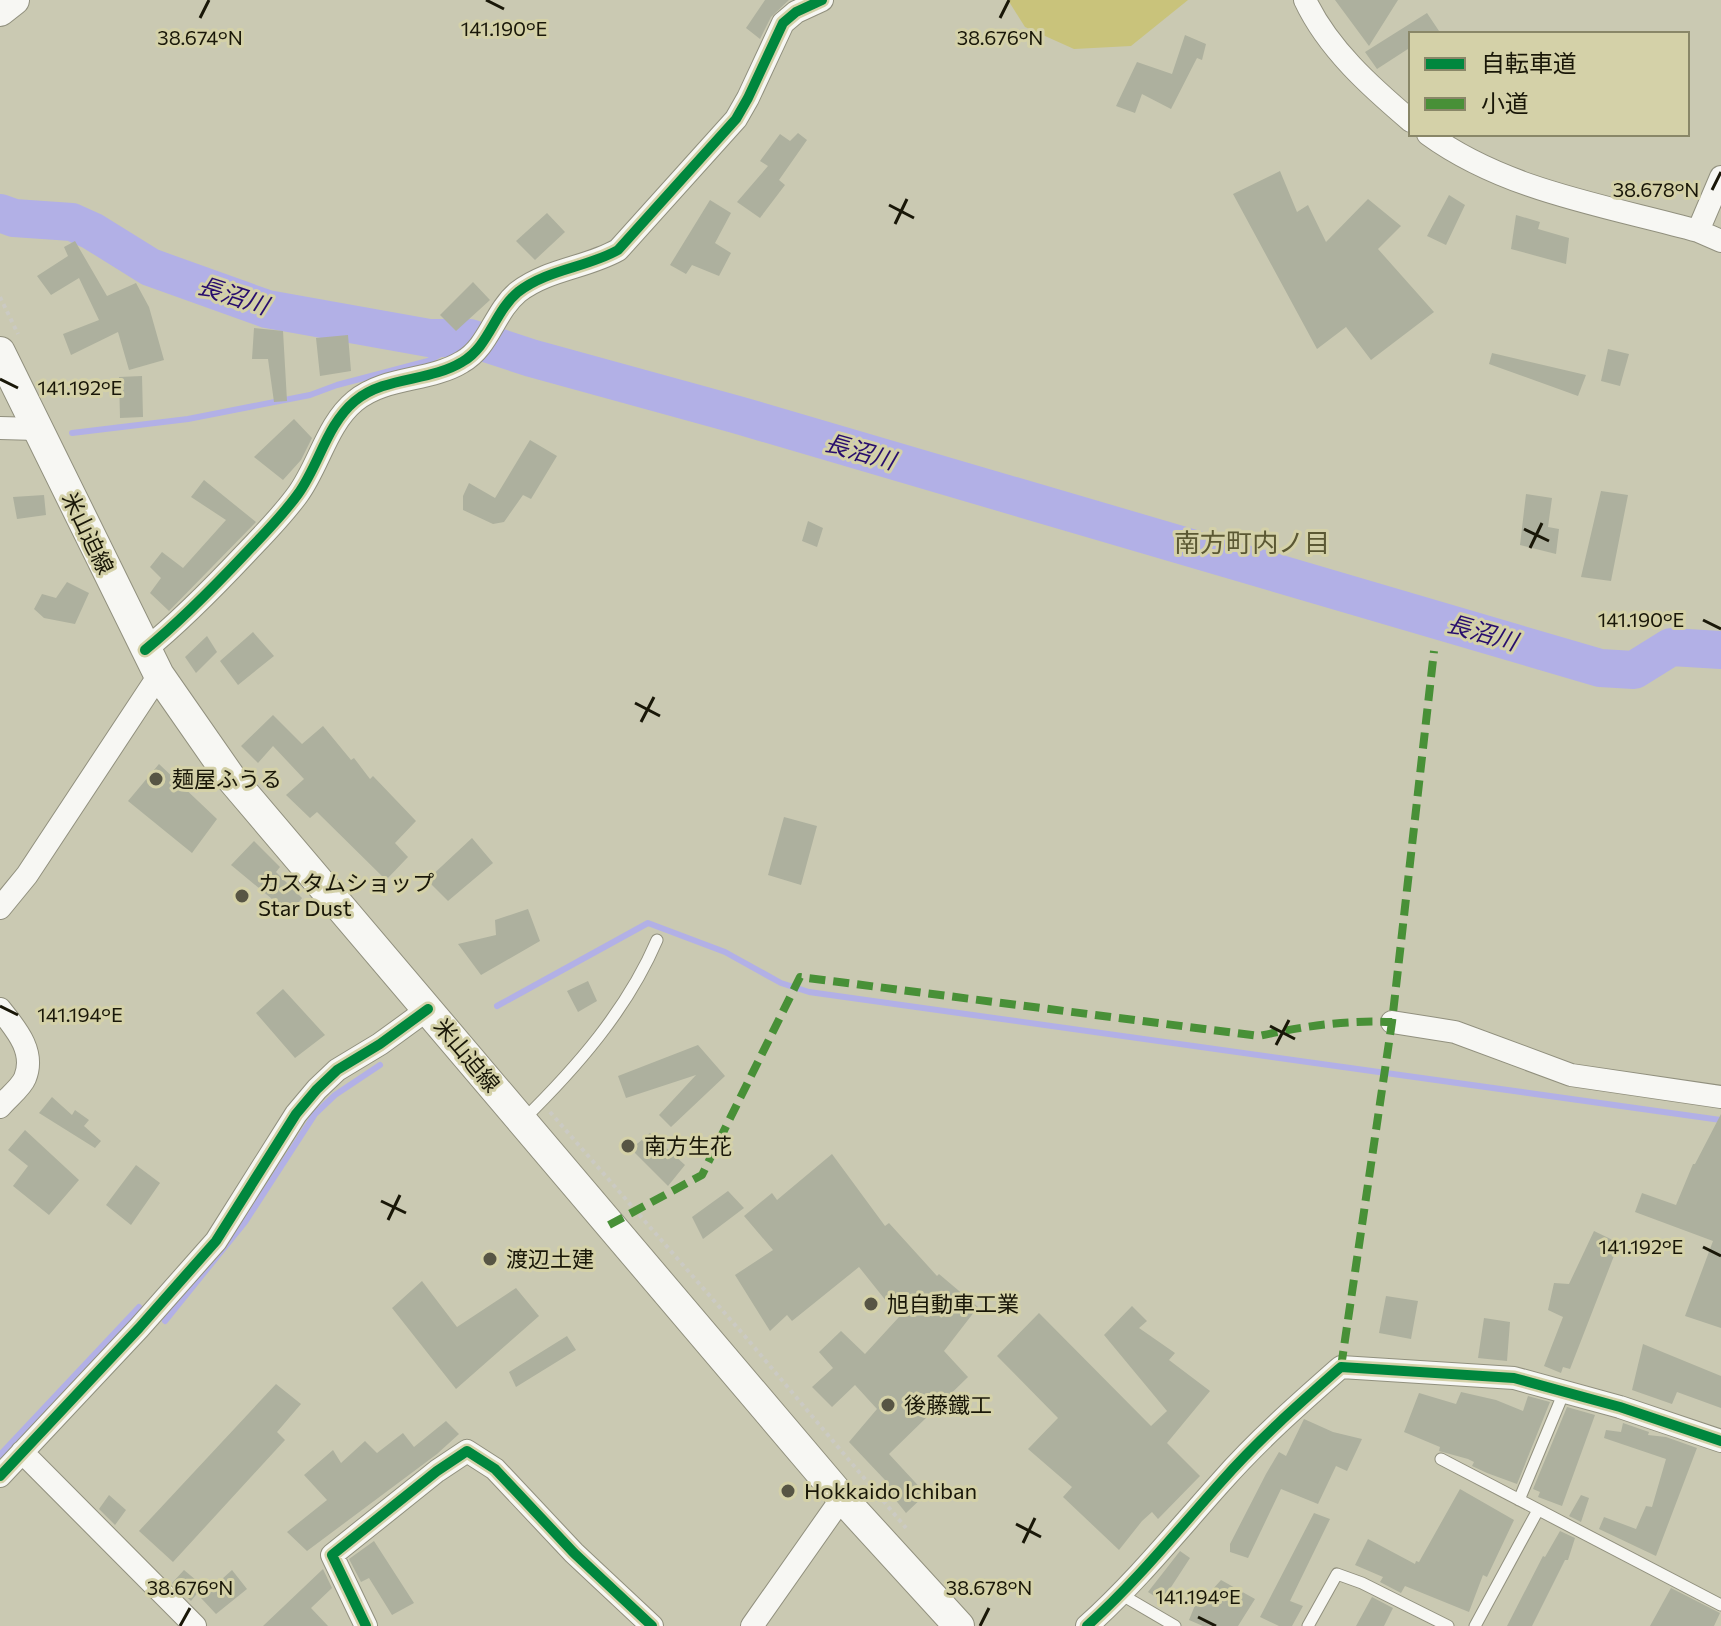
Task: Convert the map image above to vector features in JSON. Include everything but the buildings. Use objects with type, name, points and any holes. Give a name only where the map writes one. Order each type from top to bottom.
[{"type":"main road","points":[[0,11],[14,0]]},
{"type":"main road","name":"米山迫線","points":[[9,344],[37,429],[152,662],[230,777],[842,1498],[959,1626]]},
{"type":"street","points":[[5,895],[181,621],[289,507],[309,480],[333,429],[355,401],[385,385],[444,373],[474,355],[500,311],[518,293],[554,272],[589,264],[618,250],[736,119],[783,23],[796,12],[822,0]]},
{"type":"street","points":[[1305,0],[1328,40],[1409,119]]},
{"type":"street","points":[[1431,136],[1473,161],[1538,187],[1698,231],[1721,241]]},
{"type":"street","points":[[1698,231],[1721,177]]},
{"type":"street","points":[[0,428],[37,429]]},
{"type":"street","points":[[0,1009],[24,1042],[28,1061],[25,1079],[0,1107]]},
{"type":"street","points":[[0,1476],[216,1241],[296,1114],[317,1089],[337,1070],[433,1015]]},
{"type":"street","points":[[1392,1022],[1447,1030],[1571,1075],[1721,1097]]},
{"type":"street","points":[[1087,1626],[1122,1595],[1276,1423],[1341,1367],[1514,1378],[1620,1407],[1721,1441]]},
{"type":"street","points":[[366,1626],[332,1555],[437,1471],[467,1451],[495,1469],[574,1553],[652,1626]]},
{"type":"street","points":[[22,1452],[195,1626]]},
{"type":"street","points":[[752,1626],[842,1498]]},
{"type":"lane","points":[[522,1121],[566,1078],[607,1024],[632,990],[657,940]]},
{"type":"lane","points":[[1519,1500],[1564,1392]]},
{"type":"lane","points":[[1441,1459],[1721,1605]]},
{"type":"lane","points":[[1475,1626],[1538,1510]]},
{"type":"lane","points":[[1308,1626],[1337,1574],[1362,1583],[1448,1626]]},
{"type":"lane","points":[[1122,1595],[1175,1626]]},
{"type":"path","points":[[0,297],[9,344]]},
{"type":"path","points":[[553,1114],[907,1529]]},
{"type":"shaded area","points":[[1008,0],[1188,0],[1131,46],[1074,49],[1025,27]]},
{"type":"waterway","name":"長沼川","points":[[0,213],[14,218],[72,222],[150,267],[267,309],[429,338],[470,338],[1600,668],[1634,670],[1671,647],[1721,650]]},
{"type":"waterway","points":[[72,433],[188,419],[310,395],[428,361],[470,338]]},
{"type":"waterway","points":[[497,1006],[648,923],[725,952],[781,983],[809,992],[1721,1120]]},
{"type":"waterway","points":[[165,1321],[245,1222],[315,1114],[335,1095],[380,1065]]},
{"type":"waterway","points":[[0,1455],[139,1307]]},
{"type":"marked path","points":[[1341,1367],[1392,1022],[1434,651]]},
{"type":"marked path","points":[[609,1225],[702,1175],[800,977],[1259,1036],[1325,1024],[1392,1022]]},
{"type":"cycle path","points":[[145,650],[210,591],[286,509],[305,483],[337,421],[355,401],[380,387],[436,373],[462,362],[479,348],[503,309],[518,292],[542,278],[618,250],[736,119],[783,23],[796,12],[822,0]]},
{"type":"cycle path","points":[[0,1476],[216,1241],[296,1114],[317,1089],[337,1070],[428,1009]]},
{"type":"cycle path","points":[[1087,1626],[1139,1574],[1249,1452],[1341,1367],[1514,1378],[1620,1407],[1721,1441]]},
{"type":"cycle path","points":[[366,1626],[332,1555],[437,1471],[467,1451],[495,1469],[574,1553],[652,1626]]},
{"type":"place","name":"麺屋ふうる","points":[[156,779]]},
{"type":"place","name":"カスタムショップ Star Dust","points":[[242,896]]},
{"type":"place","name":"南方生花","points":[[628,1146]]},
{"type":"place","name":"渡辺土建","points":[[490,1259]]},
{"type":"place","name":"旭自動車工業","points":[[871,1304]]},
{"type":"place","name":"後藤鐵工","points":[[888,1405]]},
{"type":"place","name":"Hokkaido Ichiban","points":[[788,1491]]},
{"type":"district","name":"南方町内ノ目","points":[[1252,543]]}]
